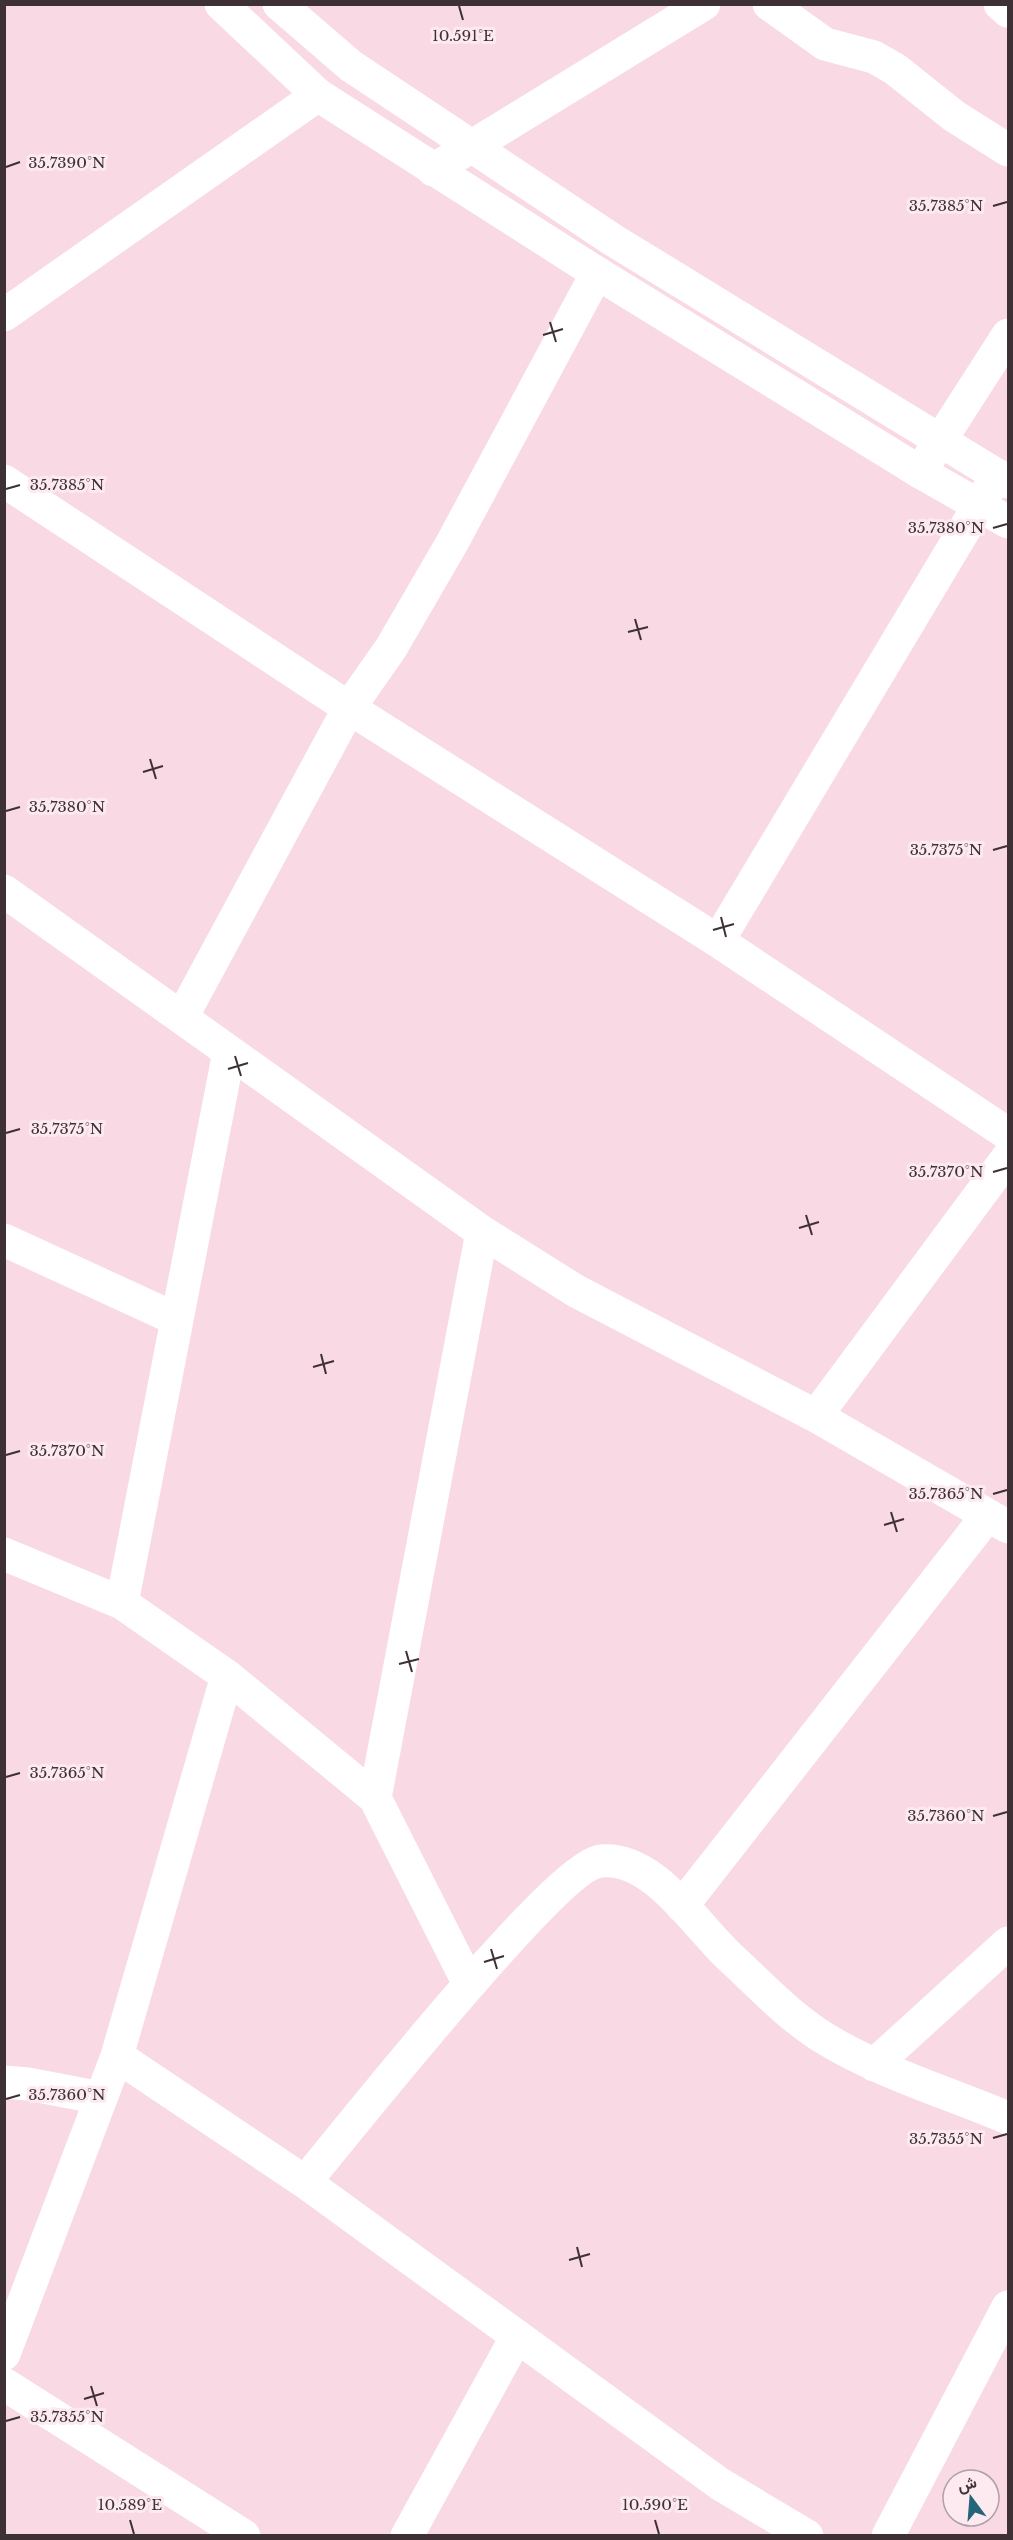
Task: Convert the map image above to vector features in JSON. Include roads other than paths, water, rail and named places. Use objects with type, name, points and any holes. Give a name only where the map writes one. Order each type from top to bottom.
[{"type":"street","points":[[221,4],[318,95],[597,273],[920,472],[1008,522]]},
{"type":"street","points":[[279,4],[351,66],[613,240],[1003,479],[978,504],[718,941]]},
{"type":"street","points":[[433,170],[470,145],[704,4]]},
{"type":"street","points":[[769,4],[825,44],[874,57],[895,69],[954,117],[1008,150]]},
{"type":"street","points":[[1000,4],[1008,11]]},
{"type":"street","points":[[4,315],[318,95]]},
{"type":"street","points":[[182,1017],[349,708],[391,648],[452,543],[597,273]]},
{"type":"street","points":[[920,472],[1008,335]]},
{"type":"street","points":[[4,481],[349,708],[718,941],[1008,1134]]},
{"type":"street","points":[[4,891],[482,1232],[576,1291],[816,1416],[998,1521],[682,1906]]},
{"type":"street","points":[[122,1603],[229,1052]]},
{"type":"street","points":[[816,1416],[1008,1157]]},
{"type":"street","points":[[375,1798],[482,1232]]},
{"type":"street","points":[[4,1240],[176,1319]]},
{"type":"street","points":[[4,1554],[122,1603],[227,1676],[375,1798],[469,1984]]},
{"type":"street","points":[[4,2354],[117,2056],[227,1676]]},
{"type":"street","points":[[305,2182],[469,1984],[566,1881],[598,1861],[615,1861],[644,1872],[660,1884],[729,1957],[800,2021],[825,2038],[874,2065],[1008,2118]]},
{"type":"street","points":[[874,2065],[1008,1943]]},
{"type":"street","points":[[117,2056],[305,2182],[720,2484],[807,2535]]},
{"type":"street","points":[[4,2082],[28,2084],[101,2098]]},
{"type":"street","points":[[888,2535],[1008,2307]]},
{"type":"street","points":[[407,2535],[517,2336]]},
{"type":"street","points":[[4,2384],[244,2535]]}]
